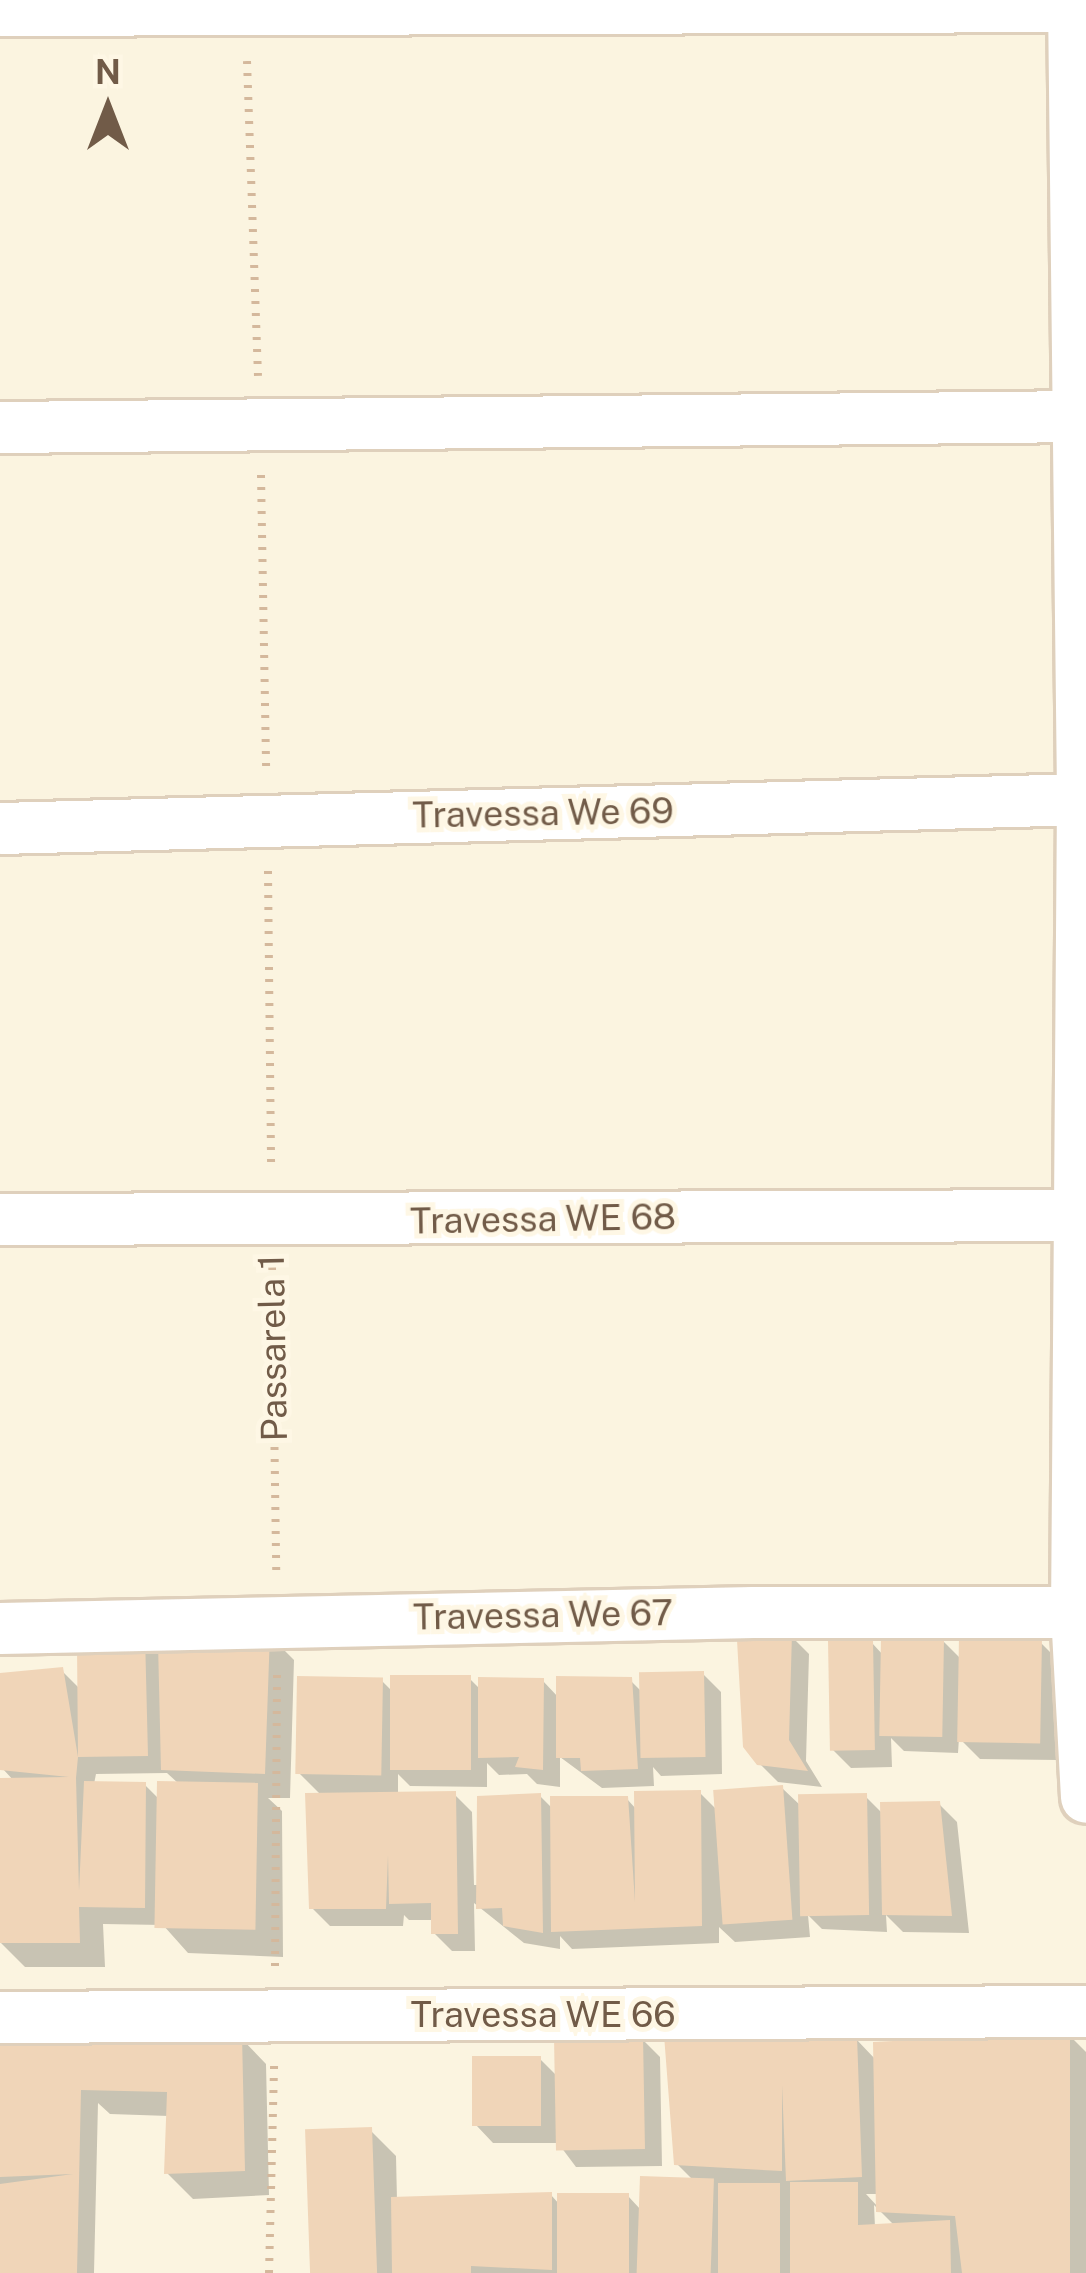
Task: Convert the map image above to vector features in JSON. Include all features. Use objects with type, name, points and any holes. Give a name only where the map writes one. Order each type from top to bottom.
[{"type":"street","points":[[0,10],[1077,4],[1084,799],[1081,1612],[1086,1797]]},
{"type":"street","points":[[0,427],[1081,417]]},
{"type":"street","name":"Travessa We 69","points":[[0,828],[1084,799]]},
{"type":"street","name":"Travessa WE 68","points":[[0,1220],[1082,1215]]},
{"type":"street","name":"Travessa We 67","points":[[0,1628],[277,1619],[1081,1612]]},
{"type":"street","name":"Travessa WE 66","points":[[0,2017],[1086,2011]]},
{"type":"path","name":"Passarela 1","points":[[246,8],[260,424],[277,1619],[268,2273]]},
{"type":"building","points":[[270,1632],[265,1774],[161,1770],[158,1643]]},
{"type":"building","points":[[792,1633],[789,1740],[808,1771],[757,1765],[743,1747],[737,1640]]},
{"type":"building","points":[[145,1635],[148,1756],[78,1757],[77,1647]]},
{"type":"building","points":[[881,1637],[944,1638],[942,1737],[879,1736]]},
{"type":"building","points":[[959,1637],[1042,1638],[1040,1743],[957,1742]]},
{"type":"building","points":[[873,1640],[875,1750],[830,1751],[828,1641]]},
{"type":"building","points":[[63,1667],[78,1757],[79,1891],[84,1781],[146,1782],[145,1908],[79,1907],[80,1943],[0,1943],[0,1778],[69,1777],[0,1770],[0,1673]]},
{"type":"building","points":[[704,1671],[706,1757],[641,1758],[639,1672]]},
{"type":"building","points":[[390,1675],[471,1675],[471,1770],[390,1770]]},
{"type":"building","points":[[297,1676],[383,1678],[381,1775],[295,1774]]},
{"type":"building","points":[[556,1676],[632,1677],[638,1769],[581,1771],[580,1758],[556,1758]]},
{"type":"building","points":[[478,1677],[544,1678],[543,1770],[515,1767],[519,1757],[478,1758]]},
{"type":"building","points":[[157,1781],[258,1783],[255,1930],[154,1928]]},
{"type":"building","points":[[783,1785],[792,1920],[723,1925],[713,1790]]},
{"type":"building","points":[[701,1790],[702,1926],[551,1932],[550,1796],[628,1796],[635,1902],[634,1791]]},
{"type":"building","points":[[456,1791],[458,1934],[431,1934],[431,1903],[389,1904],[388,1855],[386,1909],[309,1909],[305,1793]]},
{"type":"building","points":[[541,1793],[543,1933],[503,1926],[502,1908],[476,1909],[477,1796]]},
{"type":"building","points":[[867,1793],[869,1915],[800,1916],[798,1794]]},
{"type":"building","points":[[940,1801],[952,1916],[882,1915],[880,1802]]},
{"type":"building","points":[[0,2030],[242,2035],[245,2171],[164,2174],[167,2092],[81,2090],[77,2273],[0,2273],[0,2184],[73,2174],[0,2177]]},
{"type":"building","points":[[1070,2032],[1070,2273],[962,2273],[955,2216],[876,2212],[873,2042]]},
{"type":"building","points":[[664,2035],[857,2036],[862,2177],[786,2181],[782,2085],[782,2171],[674,2165]]},
{"type":"building","points":[[643,2036],[645,2149],[556,2151],[554,2038]]},
{"type":"building","points":[[472,2056],[541,2056],[541,2126],[472,2126]]},
{"type":"building","points":[[372,2127],[377,2273],[310,2273],[305,2129]]},
{"type":"building","points":[[640,2176],[714,2179],[711,2273],[637,2273]]},
{"type":"building","points":[[790,2182],[858,2182],[858,2225],[950,2220],[951,2273],[790,2273]]},
{"type":"building","points":[[718,2183],[780,2183],[780,2273],[718,2273]]},
{"type":"building","points":[[552,2192],[552,2270],[471,2266],[471,2273],[392,2273],[391,2197]]},
{"type":"building","points":[[557,2193],[629,2193],[629,2273],[557,2273]]}]
